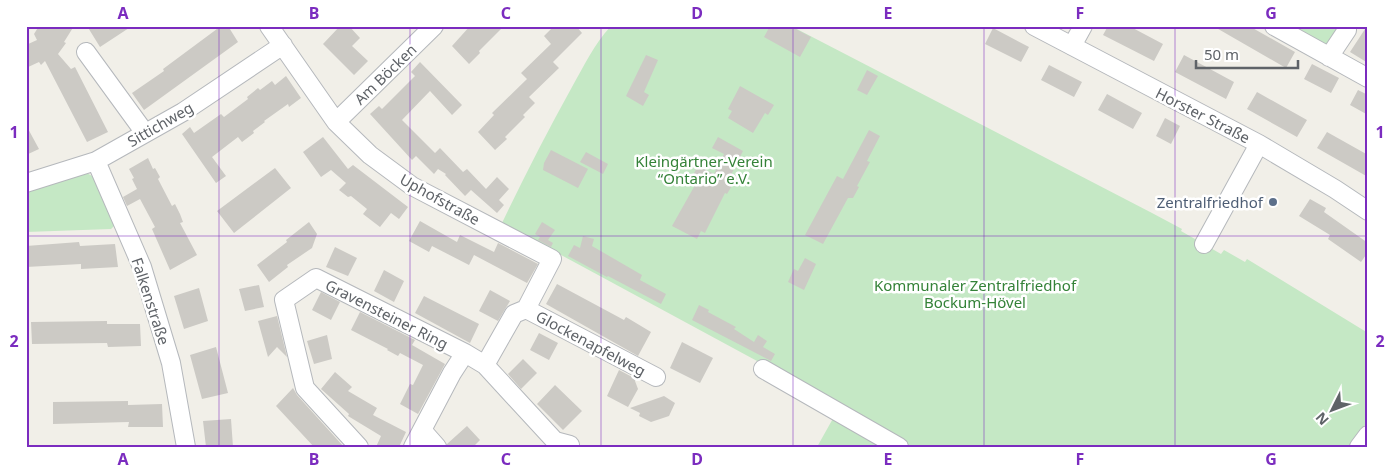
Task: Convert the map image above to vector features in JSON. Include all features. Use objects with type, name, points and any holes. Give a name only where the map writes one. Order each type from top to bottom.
[{"type":"street","name":"Uphofstraße","points":[[269,26],[336,122],[370,155],[412,186],[552,259],[526,309]]},
{"type":"street","name":"Am Böcken","points":[[336,122],[434,26]]},
{"type":"street","name":"Horster Straße","points":[[1034,26],[1259,144],[1368,211]]},
{"type":"street","points":[[1072,46],[1082,26]]},
{"type":"street","points":[[1274,26],[1368,78]]},
{"type":"street","points":[[1329,58],[1347,30],[1346,26]]},
{"type":"street","name":"Sittichweg","points":[[26,182],[96,161],[206,98],[283,45]]},
{"type":"street","points":[[86,52],[145,133]]},
{"type":"street","points":[[1204,244],[1259,144]]},
{"type":"street","name":"Falkenstraße","points":[[96,161],[142,267],[171,363],[186,447]]},
{"type":"street","name":"Gravensteiner Ring","points":[[360,447],[305,388],[284,300],[316,278],[465,353],[485,365],[555,441],[570,445]]},
{"type":"street","points":[[485,365],[514,314],[526,309]]},
{"type":"street","name":"Glockenapfelweg","points":[[526,309],[656,377]]},
{"type":"street","points":[[413,447],[452,373],[465,353]]},
{"type":"street","points":[[763,369],[899,447]]},
{"type":"street","points":[[422,430],[437,447]]},
{"type":"street","points":[[1359,447],[1368,435]]},
{"type":"green space","name":"Kommunaler Zentralfriedhof Bockum-Hövel","points":[[611,26],[791,26],[1152,213],[1182,229],[1181,231],[1221,254],[1224,250],[1245,262],[1247,259],[1368,333],[1368,421],[1348,447],[817,447],[840,406],[502,223],[585,63],[599,40]]},
{"type":"green space","points":[[1285,26],[1335,26],[1337,29],[1326,47]]},
{"type":"green space","points":[[83,171],[94,177],[117,223],[111,229],[26,232],[26,188]]},
{"type":"building","points":[[39,26],[74,26],[58,54],[71,69],[75,67],[108,132],[87,142],[45,61],[41,65],[39,62],[26,68],[26,45],[37,40],[34,34]]},
{"type":"building","points":[[87,26],[132,26],[100,47]]},
{"type":"building","points":[[221,26],[228,26],[238,42],[144,110],[132,93],[164,71],[163,69]]},
{"type":"building","points":[[340,26],[349,26],[360,38],[352,46],[368,61],[354,75],[323,44]]},
{"type":"building","points":[[470,26],[504,26],[469,64],[452,46]]},
{"type":"building","points":[[554,26],[576,26],[582,33],[553,62],[559,68],[529,97],[535,103],[523,115],[525,117],[505,137],[507,139],[495,150],[478,132],[494,115],[492,113],[527,79],[521,73],[551,44],[544,36]]},
{"type":"building","points":[[770,26],[790,26],[811,37],[800,57],[764,37]]},
{"type":"building","points":[[1108,26],[1129,26],[1163,44],[1154,61],[1103,35]]},
{"type":"building","points":[[1213,26],[1249,26],[1295,52],[1286,68]]},
{"type":"building","points":[[1368,26],[1368,63],[1350,52]]},
{"type":"building","points":[[993,28],[1029,47],[1021,62],[985,44]]},
{"type":"building","points":[[646,55],[658,60],[644,92],[649,95],[643,106],[626,96]]},
{"type":"building","points":[[1184,55],[1234,82],[1226,99],[1175,72]]},
{"type":"building","points":[[420,62],[462,105],[452,115],[430,91],[402,120],[435,153],[440,148],[463,172],[467,169],[486,189],[497,177],[509,189],[499,200],[504,205],[497,213],[471,190],[465,196],[446,174],[438,169],[434,174],[416,156],[412,160],[370,114],[379,106],[382,109],[415,76],[411,72]]},
{"type":"building","points":[[1312,64],[1339,78],[1331,93],[1304,79]]},
{"type":"building","points":[[1049,65],[1082,82],[1074,97],[1041,80]]},
{"type":"building","points":[[867,70],[878,76],[867,95],[857,90]]},
{"type":"building","points":[[286,76],[301,98],[289,107],[288,104],[264,121],[253,131],[254,133],[242,142],[238,137],[212,157],[226,176],[216,183],[182,134],[190,127],[194,133],[221,114],[224,117],[248,99],[247,97],[258,88],[260,90],[272,81],[275,85]]},
{"type":"building","points":[[740,86],[774,105],[768,115],[765,113],[753,133],[728,118],[732,111],[728,109]]},
{"type":"building","points":[[1358,90],[1368,95],[1368,115],[1350,105]]},
{"type":"building","points":[[1257,92],[1307,120],[1297,137],[1247,109]]},
{"type":"building","points":[[1107,94],[1142,113],[1133,129],[1098,110]]},
{"type":"building","points":[[1165,118],[1180,126],[1171,144],[1156,136]]},
{"type":"building","points":[[26,125],[39,149],[26,155]]},
{"type":"building","points":[[869,130],[880,136],[867,161],[870,162],[857,186],[859,187],[853,198],[848,198],[823,244],[805,235],[837,176],[843,179]]},
{"type":"building","points":[[1327,132],[1368,155],[1368,177],[1317,148]]},
{"type":"building","points":[[323,137],[348,169],[353,165],[408,207],[399,219],[391,213],[380,227],[363,214],[367,209],[351,196],[348,197],[339,190],[346,183],[331,170],[321,177],[303,152]]},
{"type":"building","points":[[718,137],[743,151],[728,181],[733,184],[727,194],[725,193],[705,233],[701,231],[697,239],[672,226],[699,178],[693,175],[698,166],[714,174],[724,154],[712,148]]},
{"type":"building","points":[[551,150],[588,169],[578,188],[543,170],[544,163]]},
{"type":"building","points":[[586,152],[608,164],[603,174],[580,162]]},
{"type":"building","points":[[148,158],[153,169],[155,168],[160,177],[158,179],[172,206],[175,204],[183,222],[180,223],[197,255],[170,270],[152,229],[155,227],[140,199],[127,206],[123,197],[137,189],[129,169]]},
{"type":"building","points":[[275,168],[291,188],[234,233],[217,211]]},
{"type":"building","points":[[1310,199],[1326,208],[1324,212],[1368,243],[1368,252],[1361,262],[1328,239],[1330,235],[1299,216]]},
{"type":"building","points":[[420,221],[457,242],[460,235],[494,252],[498,243],[538,264],[527,283],[474,255],[469,265],[432,246],[429,252],[409,241]]},
{"type":"building","points":[[309,222],[317,234],[312,248],[287,265],[288,267],[269,282],[257,265]]},
{"type":"building","points":[[542,222],[555,230],[548,240],[553,243],[551,247],[538,240],[540,237],[535,234]]},
{"type":"building","points":[[583,236],[594,239],[592,246],[642,275],[640,280],[666,294],[661,304],[568,256],[574,245],[580,248]]},
{"type":"building","points":[[79,242],[80,246],[115,244],[118,267],[81,269],[81,264],[26,267],[26,246]]},
{"type":"building","points":[[335,247],[357,258],[348,276],[326,267]]},
{"type":"building","points":[[805,258],[816,264],[804,290],[788,282],[794,269],[798,271]]},
{"type":"building","points":[[384,270],[404,281],[394,302],[374,291]]},
{"type":"building","points":[[557,284],[624,320],[626,317],[651,332],[638,356],[546,304]]},
{"type":"building","points":[[259,285],[264,307],[245,311],[239,289]]},
{"type":"building","points":[[199,288],[208,321],[184,329],[174,296]]},
{"type":"building","points":[[490,290],[510,301],[498,321],[479,311]]},
{"type":"building","points":[[321,292],[340,302],[331,320],[312,310]]},
{"type":"building","points":[[424,296],[479,324],[470,343],[415,313]]},
{"type":"building","points":[[699,305],[736,327],[734,329],[754,342],[758,335],[767,341],[763,347],[775,354],[771,361],[692,320]]},
{"type":"building","points":[[360,312],[415,340],[412,345],[445,364],[418,414],[400,404],[410,384],[413,385],[423,365],[400,353],[398,356],[351,330]]},
{"type":"building","points":[[277,316],[287,357],[277,347],[268,357],[258,321]]},
{"type":"building","points":[[107,321],[107,324],[140,324],[141,346],[108,347],[107,343],[32,344],[31,322]]},
{"type":"building","points":[[539,333],[558,343],[549,360],[530,350]]},
{"type":"building","points":[[327,335],[332,359],[314,364],[307,341]]},
{"type":"building","points":[[682,342],[713,358],[700,383],[670,368]]},
{"type":"building","points":[[216,347],[228,393],[202,399],[190,355]]},
{"type":"building","points":[[523,359],[537,373],[521,389],[508,374]]},
{"type":"building","points":[[619,370],[636,379],[638,389],[628,407],[607,396]]},
{"type":"building","points":[[335,372],[352,387],[348,391],[377,408],[373,415],[406,432],[399,447],[376,447],[381,436],[348,416],[349,414],[321,389]]},
{"type":"building","points":[[555,385],[582,411],[563,430],[537,404]]},
{"type":"building","points":[[293,388],[297,395],[344,447],[314,447],[276,406]]},
{"type":"building","points":[[664,396],[675,403],[669,416],[651,422],[639,416],[640,413],[630,408]]},
{"type":"building","points":[[128,401],[128,405],[162,404],[163,427],[128,427],[129,422],[53,424],[53,402]]},
{"type":"building","points":[[231,419],[233,447],[206,447],[203,421]]},
{"type":"building","points":[[467,426],[480,440],[473,447],[447,447],[447,444]]},
{"type":"place","name":"Zentralfriedhof","points":[[1273,202]]},
{"type":"park label","name":"Kleingärtner-Verein “Ontario” e.V.","points":[[704,170]]}]
